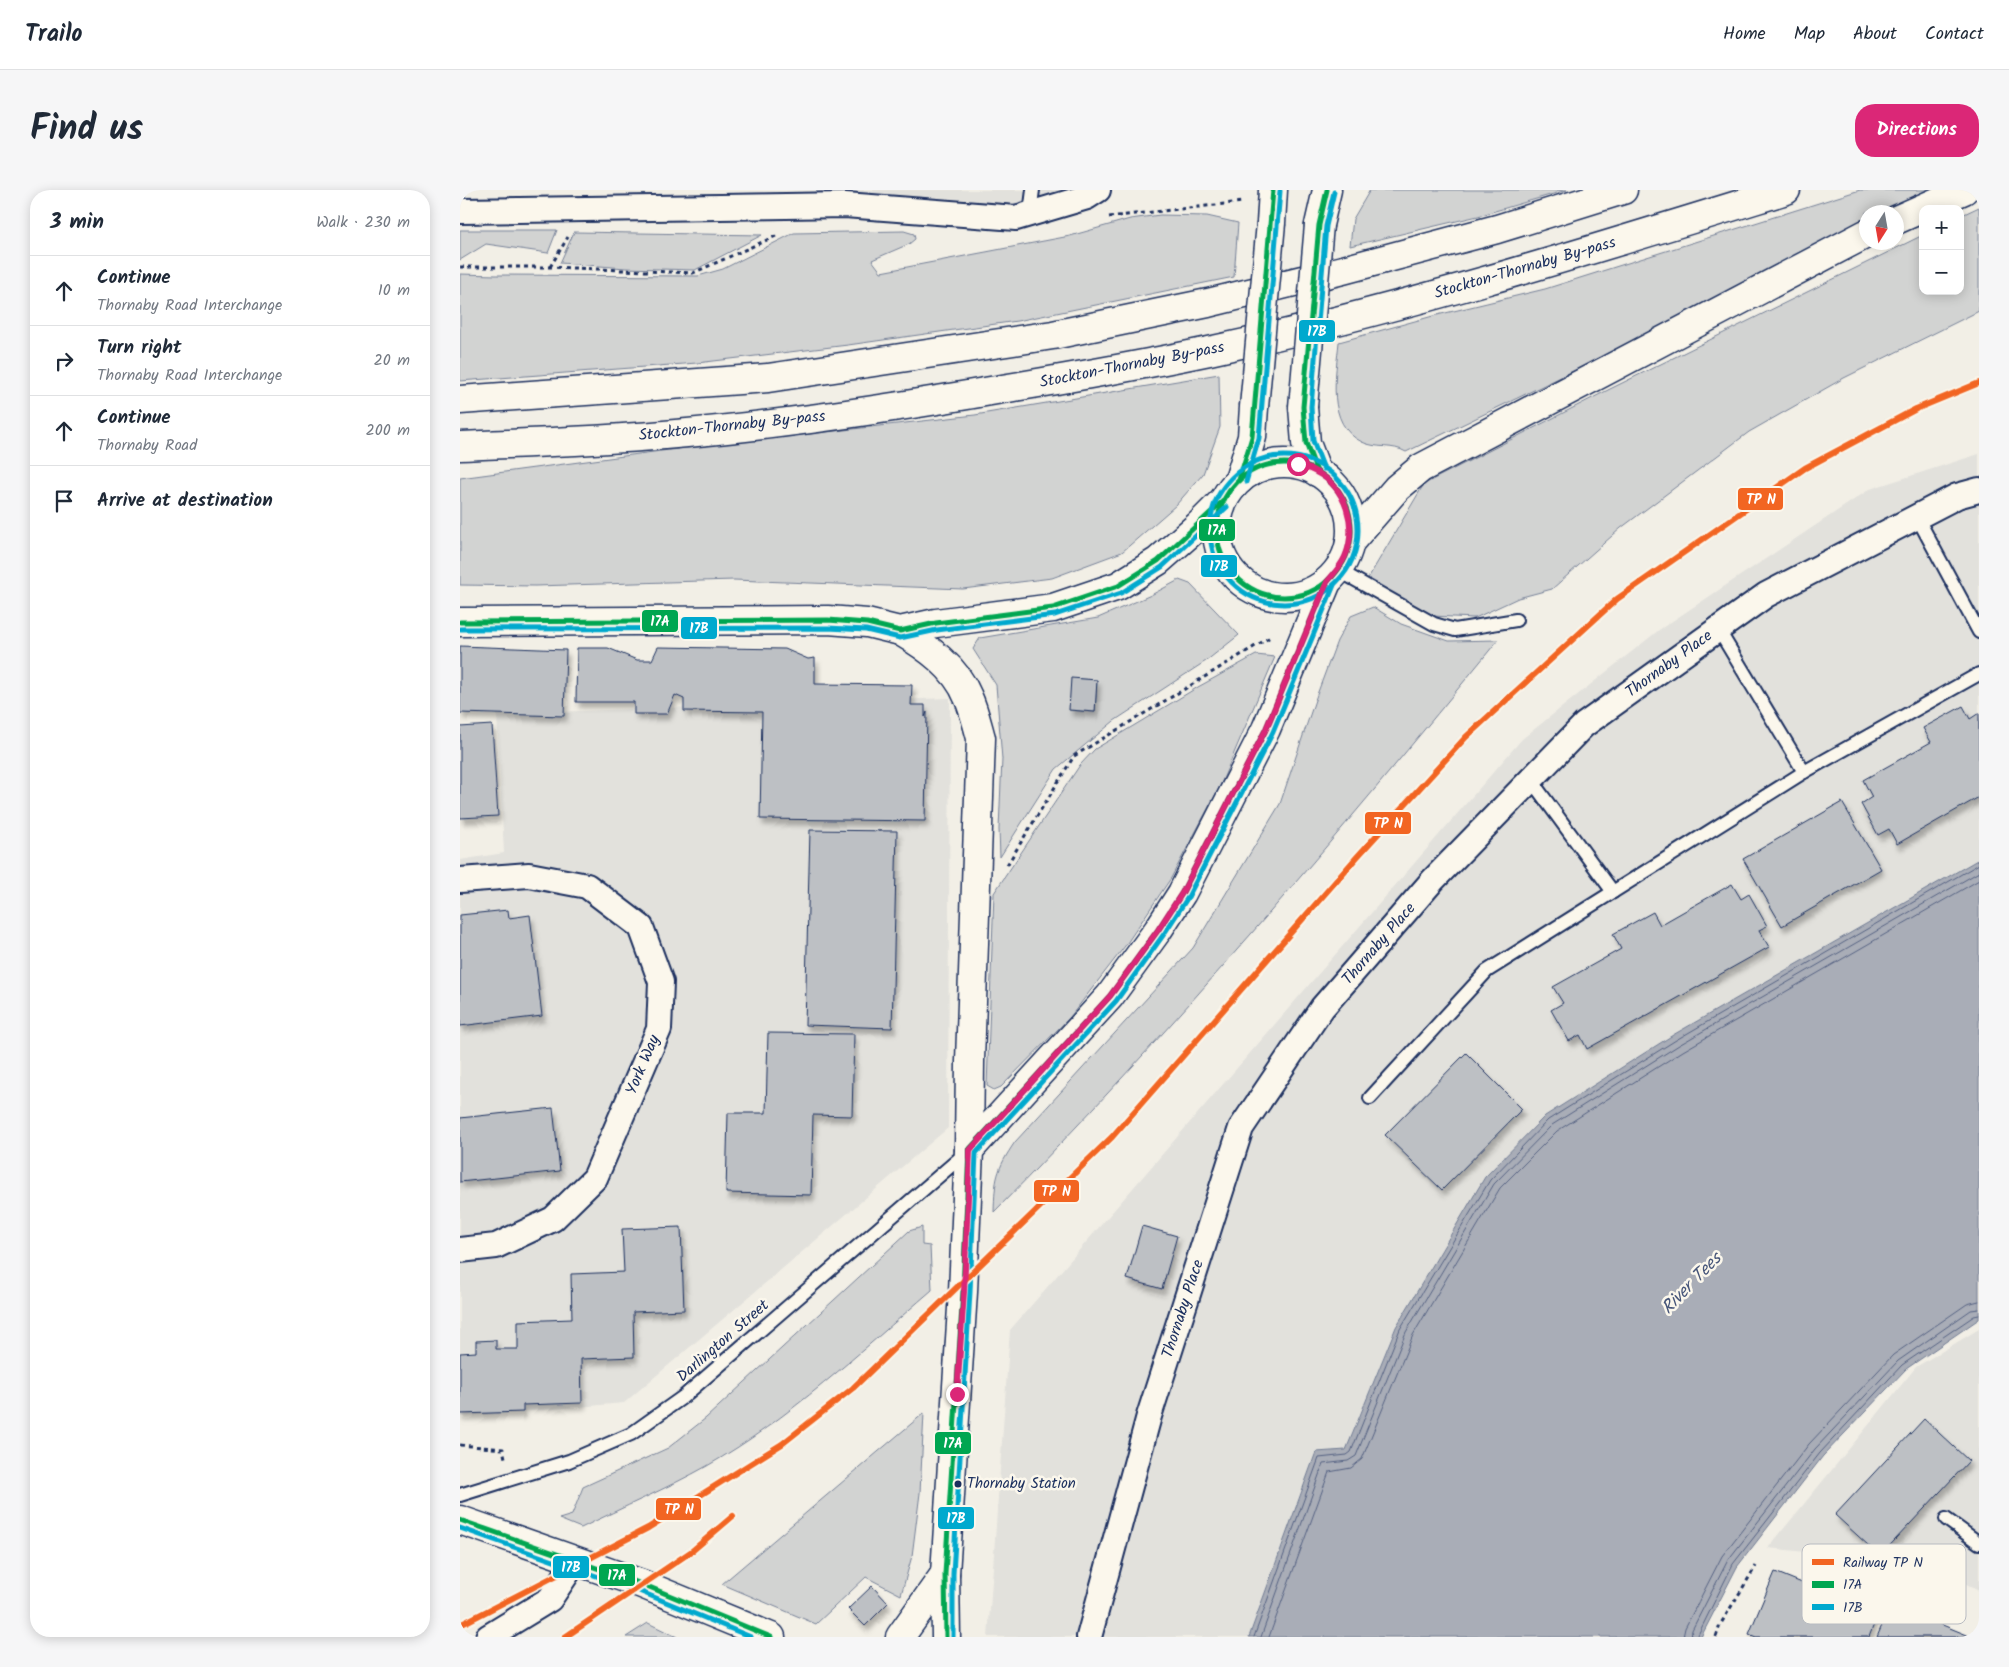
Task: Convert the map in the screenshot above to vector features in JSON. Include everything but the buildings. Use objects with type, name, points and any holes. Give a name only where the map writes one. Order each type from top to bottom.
[{"type":"main road","points":[[1318,472],[1306,443],[1302,407],[1319,225],[1327,190]]},
{"type":"main road","points":[[460,400],[768,378],[1053,334],[1208,302],[1343,270],[1496,230],[1623,190]]},
{"type":"main road","name":"Stockton-Thornaby By-pass","points":[[460,446],[664,435],[807,419],[930,402],[1102,372],[1208,351],[1345,319],[1572,256],[1786,190]]},
{"type":"main road","points":[[1904,216],[1964,190]]},
{"type":"main road","points":[[1239,480],[1252,437],[1271,223],[1262,196]]},
{"type":"main road","points":[[1350,542],[1397,488],[1421,468],[1859,238]]},
{"type":"main road","points":[[900,631],[936,623],[1053,608],[1118,586],[1158,561],[1199,526],[1222,502],[1229,490],[1239,480],[1257,468],[1277,463],[1298,464],[1318,472],[1333,485],[1344,502],[1350,521],[1350,542],[1345,556],[1332,576],[1262,738],[1191,876],[1158,930],[1110,996],[970,1150]]},
{"type":"main road","points":[[1222,502],[1217,524],[1218,546],[1227,567],[1243,583],[1263,594],[1285,597],[1307,593],[1332,576]]},
{"type":"main road","points":[[460,622],[828,620],[867,623],[900,631],[920,643],[949,666],[968,696],[981,738],[970,1061],[970,1150],[964,1292],[945,1574],[946,1637]]},
{"type":"main road","points":[[460,1520],[576,1560],[770,1637]]},
{"type":"main road","points":[[900,1637],[945,1574]]},
{"type":"street","points":[[460,211],[587,199],[845,198],[1016,218],[1087,197],[1098,190]]},
{"type":"street","name":"Thornaby Place","points":[[1090,1637],[1149,1416],[1241,1128],[1322,1008],[1434,880],[1584,725],[1766,595],[1957,496],[1979,490]]},
{"type":"street","name":"York Way","points":[[460,880],[529,875],[587,886],[641,927],[661,982],[659,1029],[595,1178],[553,1219],[496,1246],[460,1250]]},
{"type":"street","points":[[488,1637],[550,1599],[576,1560]]},
{"type":"lane","points":[[1030,214],[1033,190]]},
{"type":"lane","points":[[1917,516],[1979,632]]},
{"type":"lane","points":[[1332,576],[1434,624],[1456,630],[1516,620]]},
{"type":"lane","points":[[1718,629],[1804,772]]},
{"type":"lane","points":[[1370,1098],[1487,971],[1804,772],[1979,674]]},
{"type":"lane","points":[[1531,780],[1613,892]]},
{"type":"lane","name":"Darlington Street","points":[[460,1495],[569,1461],[631,1434],[683,1397],[970,1150]]},
{"type":"lane","points":[[1946,1519],[1979,1543]]},
{"type":"path","points":[[1106,217],[1262,196]]},
{"type":"path","points":[[460,267],[550,267],[693,273],[782,233]]},
{"type":"path","points":[[1006,866],[1074,756],[1278,632],[1303,640]]},
{"type":"path","points":[[1716,1637],[1720,1626],[1756,1566]]},
{"type":"shaded area","points":[[845,190],[1098,190],[1030,213],[845,205]]},
{"type":"shaded area","points":[[1370,190],[1567,190],[1478,216],[1350,246],[1353,219]]},
{"type":"shaded area","points":[[1860,190],[1946,190],[1904,208],[1904,205],[1859,205],[1859,232],[1406,452],[1396,448],[1362,442],[1350,434],[1342,423],[1338,411],[1335,383],[1339,342],[1433,316],[1545,289]]},
{"type":"shaded area","points":[[1979,207],[1979,311],[1844,378],[1749,432],[1621,528],[1552,589],[1518,598],[1475,618],[1432,616],[1367,580],[1424,484],[1610,389],[1893,250],[1904,250],[1904,244],[1919,237],[1919,295],[1964,295],[1964,214]]},
{"type":"shaded area","points":[[1160,215],[1207,216],[1238,223],[1234,277],[1017,321],[848,345],[697,363],[460,381],[460,274],[698,276],[723,269],[794,233],[904,231],[914,234],[915,239],[909,244],[872,260],[881,272],[1070,236],[1130,219]]},
{"type":"shaded area","points":[[460,230],[557,230],[548,253],[486,244],[460,260]]},
{"type":"shaded area","points":[[574,232],[762,235],[695,270],[626,268],[560,263]]},
{"type":"shaded area","points":[[1219,374],[1220,427],[1203,474],[1176,505],[1122,552],[1052,578],[963,589],[734,580],[535,586],[460,585],[460,478],[661,451],[975,415]]},
{"type":"shaded area","points":[[1979,454],[1979,859],[1673,1035],[1545,1116],[1486,1177],[1396,1327],[1346,1450],[1316,1452],[1249,1637],[988,1637],[1010,1330],[1522,739],[1659,630],[1870,489]]},
{"type":"shaded area","points":[[1179,580],[1190,584],[1239,635],[1206,661],[1114,721],[1056,769],[1000,857],[999,829],[1002,759],[996,685],[973,649],[980,638],[1098,618],[1151,595]],"holes":[[[1097,680],[1095,712],[1070,710]]]},
{"type":"shaded area","points":[[1373,607],[1401,624],[1449,641],[1498,640],[1253,932],[1126,1074],[994,1212],[995,1191],[1000,1168],[1015,1142],[1193,948],[1280,804],[1337,641],[1351,616]]},
{"type":"shaded area","points":[[1256,655],[1275,657],[1220,786],[1171,878],[1125,946],[1070,1017],[1001,1087],[994,1090],[987,1086],[994,893],[1080,765],[1095,749],[1198,687]]},
{"type":"shaded area","points":[[950,698],[948,1128],[624,1403],[460,1417],[460,860],[504,853],[497,714]]},
{"type":"shaded area","points":[[922,1227],[922,1245],[930,1246],[932,1290],[823,1384],[737,1448],[676,1482],[581,1528],[559,1519],[572,1515],[583,1487],[668,1448],[706,1418],[909,1231]]},
{"type":"shaded area","points":[[1979,1329],[1979,1590],[1966,1584],[1966,1544],[1802,1544],[1802,1552],[1768,1548],[1916,1367]]},
{"type":"shaded area","points":[[924,1413],[920,1493],[912,1556],[901,1595],[866,1577],[816,1624],[722,1584]]},
{"type":"shaded area","points":[[648,1623],[677,1637],[626,1637]]},
{"type":"water","name":"River Tees","points":[[1979,859],[1979,1319],[1906,1369],[1823,1456],[1737,1567],[1701,1637],[1249,1637],[1316,1452],[1346,1450],[1396,1327],[1485,1177],[1545,1116],[1673,1035]]},
{"type":"railway","points":[[568,1637],[577,1630]]},
{"type":"transit line","name":"17A","points":[[1239,480],[1252,437],[1273,190]]},
{"type":"transit line","name":"17A","points":[[1317,472],[1306,443],[1303,407],[1319,225],[1327,190]]},
{"type":"transit line","name":"17B","points":[[1246,482],[1259,438],[1280,191]]},
{"type":"transit line","name":"17B","points":[[1324,469],[1313,441],[1311,407],[1326,226],[1334,192]]},
{"type":"transit line","points":[[460,1625],[648,1528],[782,1444],[853,1388],[1112,1137],[1357,857],[1466,737],[1617,599],[1805,468],[1916,409],[1979,383]]},
{"type":"transit line","name":"17B","points":[[1284,456],[1298,457],[1312,462],[1325,468],[1336,478],[1346,489],[1352,502],[1357,516],[1358,530],[1357,544],[1352,558],[1346,571],[1336,582],[1325,592],[1312,598],[1298,603],[1284,604],[1270,603],[1256,598],[1243,592],[1232,582],[1222,571],[1216,558],[1211,544],[1210,530],[1211,516],[1216,502],[1222,489],[1232,478],[1243,468],[1256,462],[1270,457],[1284,456]]},
{"type":"transit line","name":"17A","points":[[1284,463],[1309,468],[1331,483],[1346,505],[1351,530],[1346,555],[1331,577],[1309,592],[1284,597],[1259,592],[1237,577],[1222,555],[1217,530],[1222,505],[1237,483],[1259,468],[1284,463]]},
{"type":"transit line","name":"17A","points":[[460,622],[828,620],[867,623],[900,631],[936,623],[1053,608],[1118,586],[1158,561],[1222,502]]},
{"type":"transit line","name":"17B","points":[[460,629],[828,628],[866,630],[900,638],[937,630],[1055,615],[1121,593],[1162,567],[1227,507]]},
{"type":"transit line","name":"17A","points":[[946,1637],[945,1574],[963,1292],[969,1150],[1110,996],[1158,930],[1182,893],[1266,729],[1327,582]]},
{"type":"transit line","name":"17B","points":[[953,1637],[953,1574],[970,1292],[976,1153],[1116,1001],[1188,897],[1273,732],[1334,585]]},
{"type":"transit line","points":[[565,1637],[692,1551],[733,1516]]},
{"type":"transit line","name":"17A","points":[[460,1520],[642,1584],[771,1637]]},
{"type":"transit line","name":"17B","points":[[460,1528],[639,1591],[751,1637]]},
{"type":"place","name":"Thornaby Station","points":[[958,1484]]},
{"type":"route","points":[[957,1394],[964,1292],[970,1150],[1110,996],[1158,930],[1182,893],[1266,729],[1327,582],[1338,570],[1345,556],[1350,542],[1350,521],[1344,502],[1333,485],[1318,472],[1298,464]]}]
